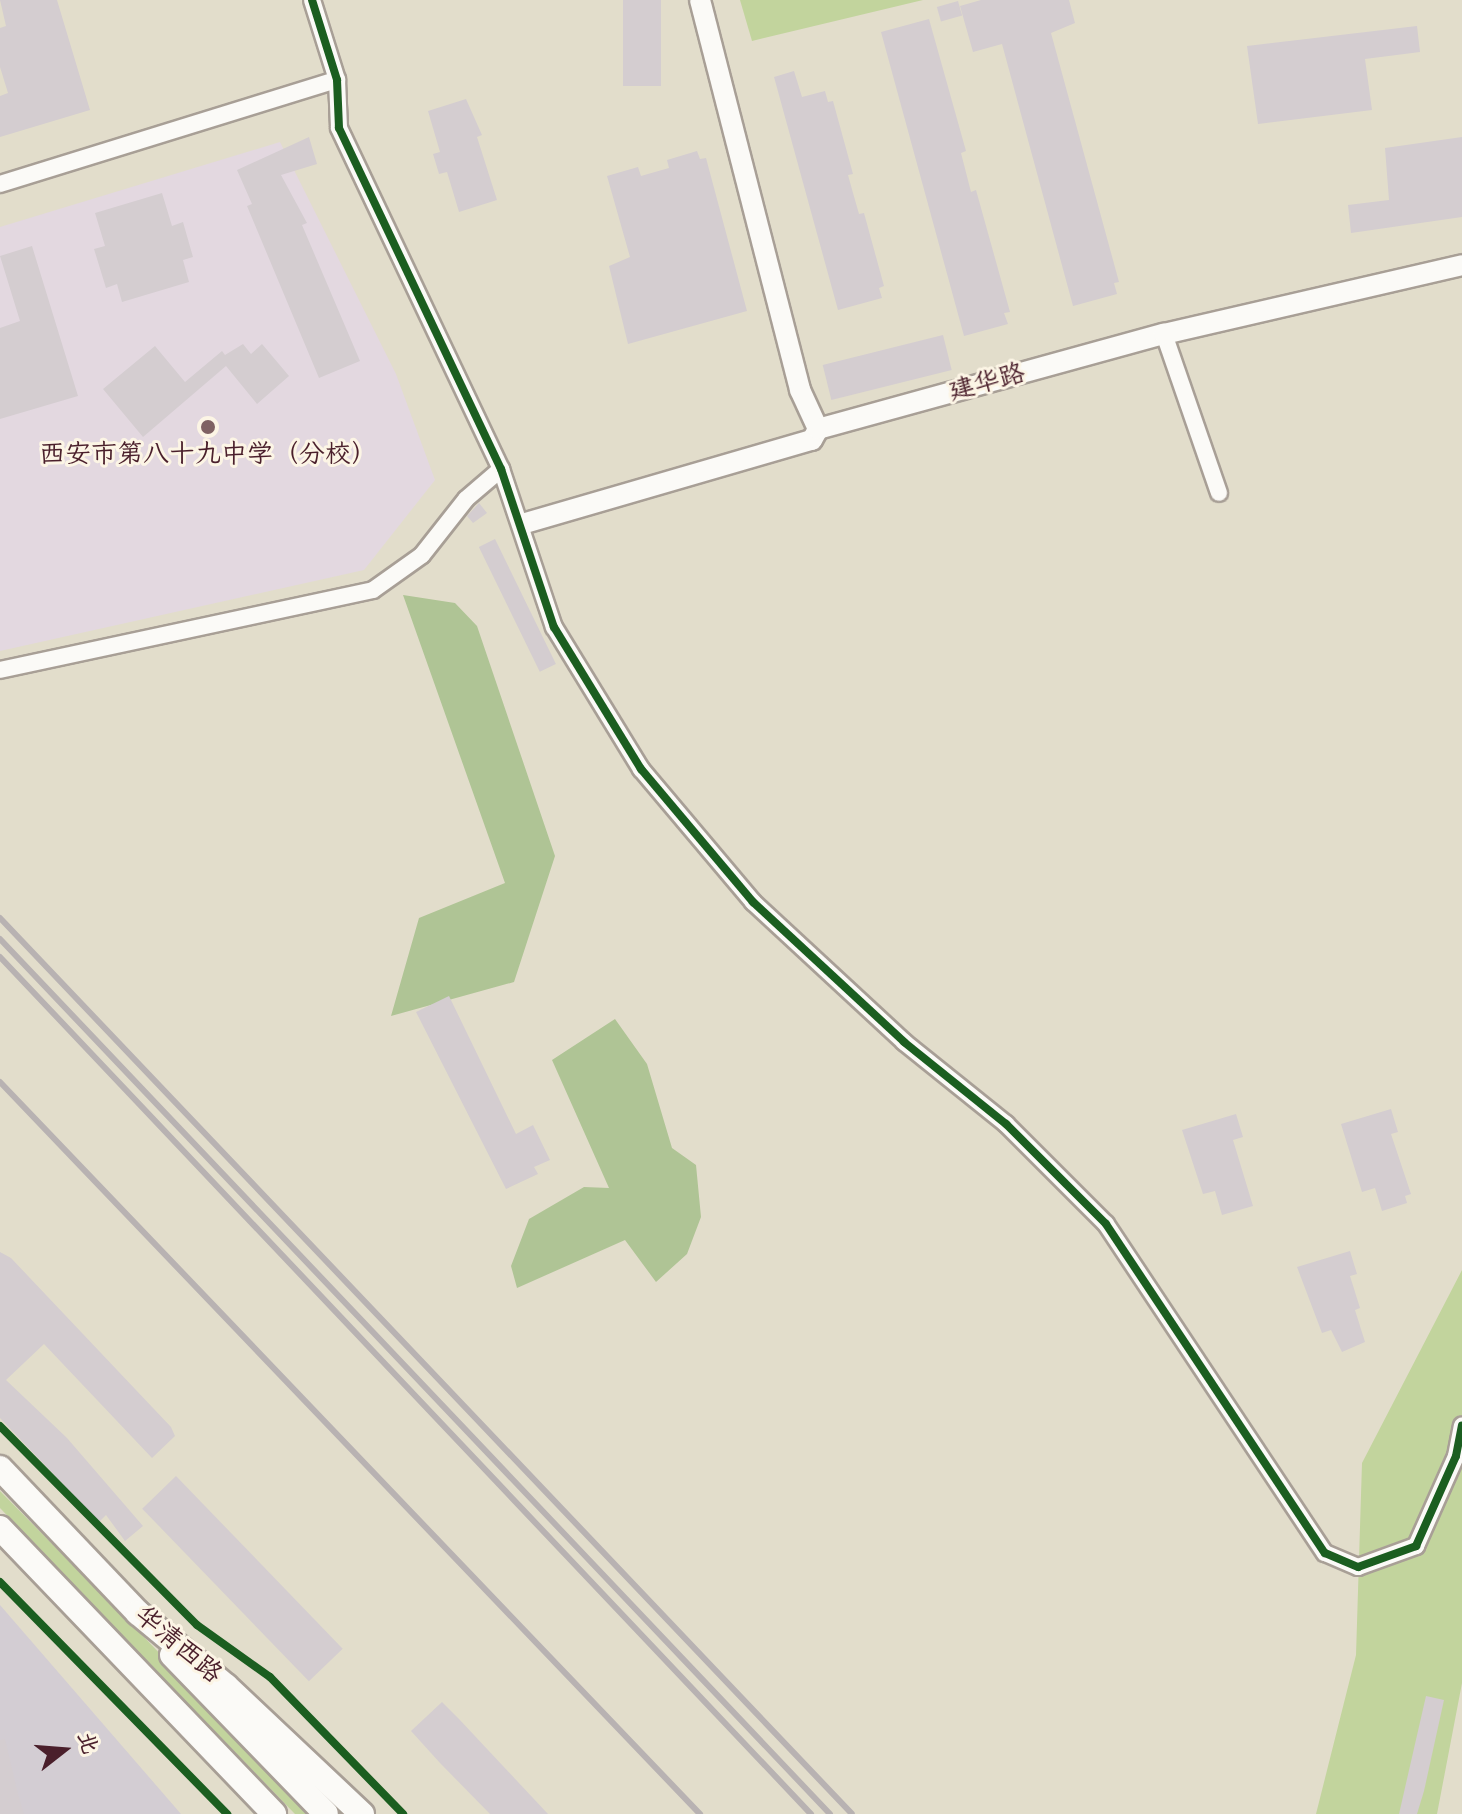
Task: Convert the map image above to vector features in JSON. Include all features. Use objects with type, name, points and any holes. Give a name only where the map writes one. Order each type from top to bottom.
[{"type":"main road","name":"华清西路","points":[[0,1468],[138,1613],[238,1696],[362,1814]]},
{"type":"main road","name":"华清西路","points":[[0,1528],[274,1814]]},
{"type":"main road","points":[[138,1613],[201,1689],[326,1814]]},
{"type":"street","points":[[312,0],[337,80],[339,128],[501,469],[522,524],[554,627],[641,769],[753,902],[904,1042],[1006,1124],[1106,1224],[1325,1553],[1358,1567],[1416,1546],[1456,1456],[1462,1426]]},
{"type":"street","points":[[700,0],[800,390],[818,429]]},
{"type":"street","points":[[0,184],[337,80]]},
{"type":"street","name":"建华路","points":[[522,524],[812,440],[818,429],[1164,334],[1462,265]]},
{"type":"street","points":[[1164,334],[1219,493]]},
{"type":"street","points":[[0,670],[373,590],[422,555],[466,499],[501,469]]},
{"type":"shaded area","name":"西安市第八十九中学（分校）","points":[[280,142],[396,374],[435,480],[364,570],[0,651],[0,227]]},
{"type":"shaded area","points":[[0,1605],[181,1814],[0,1814]]},
{"type":"green space","points":[[740,0],[923,0],[752,41]]},
{"type":"green space","points":[[403,595],[455,603],[477,626],[555,856],[514,982],[391,1016],[419,918],[505,883]]},
{"type":"green space","points":[[615,1019],[647,1064],[672,1148],[696,1165],[701,1217],[687,1254],[656,1282],[625,1240],[517,1288],[511,1266],[529,1219],[584,1187],[609,1188],[552,1060]]},
{"type":"green space","points":[[1462,1270],[1462,1683],[1437,1814],[1316,1814],[1356,1655],[1362,1463]]},
{"type":"green space","points":[[0,1491],[313,1814],[295,1814],[133,1647],[0,1508]]},
{"type":"building","points":[[0,0],[57,0],[90,110],[0,137],[0,96],[8,93],[0,67],[0,28],[6,26]]},
{"type":"building","points":[[623,0],[661,0],[661,86],[623,86]]},
{"type":"building","points":[[981,0],[1069,0],[1075,23],[1051,33],[1119,282],[1114,283],[1117,294],[1073,306],[1002,44],[973,52],[960,6]]},
{"type":"building","points":[[958,1],[962,15],[941,21],[937,7]]},
{"type":"building","points":[[929,19],[966,151],[961,153],[971,192],[976,190],[1010,312],[1004,313],[1008,324],[964,336],[881,32]]},
{"type":"building","points":[[1417,26],[1420,52],[1365,59],[1372,110],[1258,124],[1247,46]]},
{"type":"building","points":[[794,71],[802,97],[825,91],[828,102],[833,101],[853,174],[848,175],[859,214],[864,213],[884,286],[879,288],[882,298],[838,310],[774,77]]},
{"type":"building","points":[[466,99],[482,135],[477,137],[497,200],[459,212],[447,172],[439,174],[433,154],[440,152],[428,111]]},
{"type":"building","points":[[309,137],[317,164],[281,175],[307,223],[302,225],[360,361],[319,378],[247,206],[252,204],[237,170]]},
{"type":"building","points":[[1462,137],[1462,217],[1351,233],[1348,205],[1389,200],[1385,148]]},
{"type":"building","points":[[697,151],[700,159],[706,158],[747,311],[628,344],[609,266],[630,257],[607,176],[638,167],[641,176],[669,168],[667,160]]},
{"type":"building","points":[[162,193],[172,226],[183,222],[193,257],[183,260],[189,282],[122,302],[117,284],[106,288],[94,249],[105,246],[95,213]]},
{"type":"building","points":[[32,246],[78,396],[0,419],[0,328],[20,321],[0,256]]},
{"type":"building","points":[[943,335],[952,370],[831,400],[823,365]]},
{"type":"building","points":[[243,344],[251,354],[262,344],[289,376],[257,404],[226,366],[143,437],[103,389],[155,346],[185,382],[222,351],[225,355]]},
{"type":"building","points":[[479,503],[487,513],[473,523],[467,516]]},
{"type":"building","points":[[495,539],[556,664],[540,672],[479,547]]},
{"type":"building","points":[[449,996],[516,1134],[533,1125],[550,1160],[534,1167],[538,1174],[506,1189],[416,1012]]},
{"type":"building","points":[[1391,1109],[1398,1132],[1391,1134],[1411,1194],[1405,1196],[1407,1203],[1382,1211],[1375,1188],[1362,1192],[1341,1124]]},
{"type":"building","points":[[1236,1114],[1243,1137],[1233,1140],[1253,1206],[1222,1215],[1215,1191],[1203,1194],[1182,1130]]},
{"type":"building","points":[[1350,1251],[1357,1274],[1350,1276],[1360,1308],[1355,1310],[1365,1342],[1342,1352],[1331,1330],[1322,1333],[1297,1267]]},
{"type":"building","points":[[0,1252],[11,1258],[171,1427],[175,1436],[152,1458],[44,1344],[6,1380],[67,1438],[143,1526],[125,1541],[106,1515],[99,1522],[0,1418]]},
{"type":"building","points":[[176,1476],[343,1649],[309,1681],[142,1509]]},
{"type":"building","points":[[1426,1696],[1444,1700],[1424,1791],[1417,1814],[1399,1814]]},
{"type":"building","points":[[442,1702],[548,1814],[490,1814],[440,1763],[411,1731]]},
{"type":"building","points":[[5,1739],[24,1814],[0,1814],[0,1740]]},
{"type":"railway","points":[[0,918],[852,1814]]},
{"type":"railway","points":[[0,939],[830,1814]]},
{"type":"railway","points":[[0,957],[811,1814]]},
{"type":"railway","points":[[0,1082],[700,1814]]},
{"type":"cycle path","points":[[312,0],[337,80],[339,128],[501,469],[554,627],[641,769],[753,902],[904,1042],[1006,1124],[1106,1224],[1325,1553],[1358,1567],[1416,1546],[1456,1456],[1462,1426]]},
{"type":"cycle path","points":[[0,1426],[197,1625],[270,1677],[403,1814]]},
{"type":"cycle path","points":[[0,1582],[227,1814]]},
{"type":"place","name":"西安市第八十九中学（分校）","points":[[208,427]]}]
